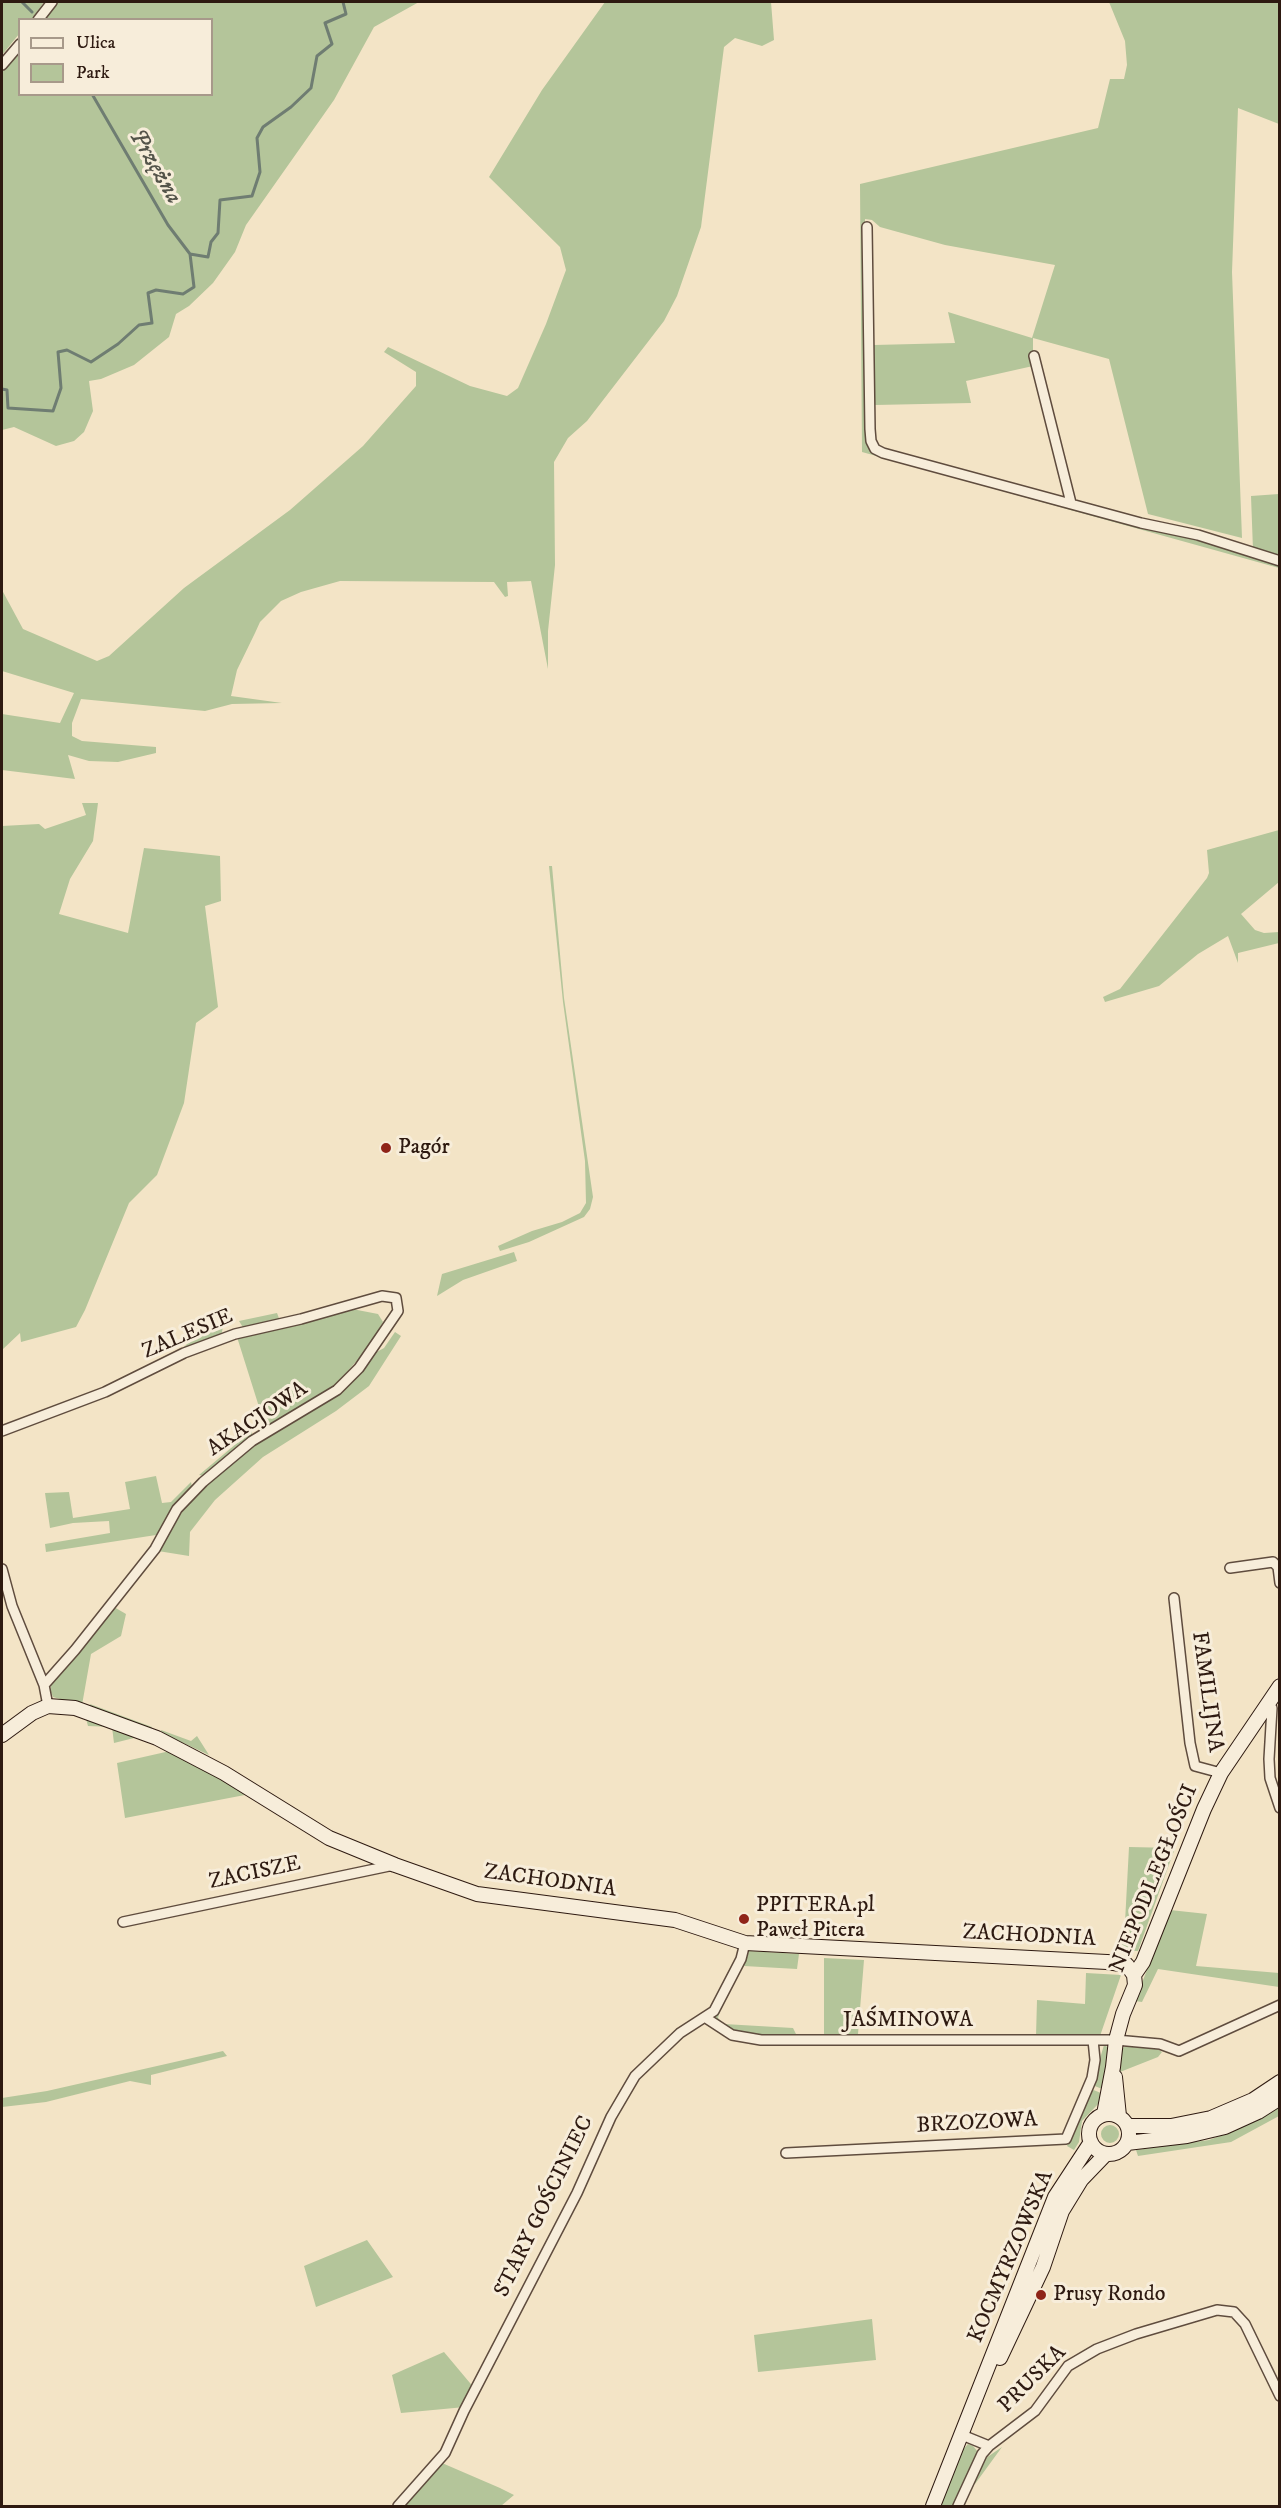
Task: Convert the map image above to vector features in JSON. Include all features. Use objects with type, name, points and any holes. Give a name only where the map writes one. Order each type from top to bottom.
[{"type":"street","points":[[40,18],[52,2]]},
{"type":"street","points":[[2,65],[18,46]]},
{"type":"street","points":[[867,227],[869,417],[873,446],[883,453],[1071,502],[1141,523],[1208,538],[1280,561]]},
{"type":"street","points":[[1034,356],[1071,502]]},
{"type":"street","name":"ZALESIE","points":[[2,1431],[105,1392],[184,1353],[235,1334],[382,1296],[396,1298]]},
{"type":"street","name":"AKACJOWA","points":[[44,1685],[75,1650],[154,1549],[177,1509],[203,1482],[252,1442],[337,1390],[359,1368],[398,1311],[396,1298]]},
{"type":"street","points":[[1230,1568],[1273,1562],[1278,1567],[1280,1583]]},
{"type":"street","points":[[2,1569],[12,1606],[44,1685],[48,1706],[32,1713],[2,1735]]},
{"type":"street","name":"FAMILIJNA","points":[[1174,1598],[1190,1743],[1195,1766],[1221,1773]]},
{"type":"street","name":"NIEPODLEGŁOŚCI","points":[[1104,2114],[1116,2040],[1123,2014],[1135,1985],[1134,1975],[1143,1962],[1200,1818],[1221,1773],[1280,1686]]},
{"type":"street","points":[[1267,1704],[1272,1708],[1270,1778],[1280,1808]]},
{"type":"street","name":"ZACHODNIA","points":[[48,1706],[75,1708],[157,1738],[224,1773],[329,1838],[395,1865],[477,1894],[675,1920],[745,1943],[1107,1962],[1127,1965],[1134,1975]]},
{"type":"street","name":"ZACISZE","points":[[123,1922],[395,1865]]},
{"type":"street","name":"STARY GOŚCINIEC","points":[[398,2506],[445,2453],[464,2411],[583,2183],[611,2116],[635,2076],[680,2033],[714,2011],[741,1959],[745,1943]]},
{"type":"street","name":"JAŚMINOWA","points":[[706,2018],[732,2035],[761,2040],[1116,2040],[1160,2044],[1179,2051],[1280,2006]]},
{"type":"street","name":"BRZOZOWA","points":[[786,2153],[1066,2139],[1092,2078],[1095,2060],[1094,2040]]},
{"type":"street","name":"NIEPODLEGŁOŚCI","points":[[1113,2067],[1124,2121]]},
{"type":"street","points":[[1124,2121],[1130,2134],[1127,2143],[1119,2152],[1106,2154],[1095,2148],[1091,2142],[1089,2130],[1091,2124],[1104,2114],[1124,2121],[1171,2126],[1211,2118],[1253,2100],[1280,2082]]},
{"type":"street","points":[[1127,2143],[1187,2136],[1225,2127],[1258,2112],[1280,2098]]},
{"type":"street","name":"KOCMYRZOWSKA","points":[[933,2506],[1055,2197],[1091,2142]]},
{"type":"street","name":"KOCMYRZOWSKA","points":[[980,2391],[1002,2355],[1043,2267],[1062,2211],[1081,2180],[1106,2154]]},
{"type":"street","name":"PRUSKA","points":[[958,2506],[971,2473],[988,2446],[1035,2411],[1068,2366],[1090,2353],[1136,2334],[1217,2310],[1229,2310],[1239,2316],[1245,2324],[1280,2396]]},
{"type":"street","points":[[962,2435],[988,2446]]},
{"type":"green space","points":[[2,2],[44,2],[33,18],[18,18],[18,35],[2,55]]},
{"type":"green space","points":[[56,2],[419,2],[374,27],[334,100],[246,225],[235,252],[213,283],[189,306],[176,314],[169,337],[134,365],[101,379],[89,381],[93,411],[84,432],[74,441],[56,446],[14,427],[2,430],[2,71],[18,52],[18,96],[213,96],[213,18],[45,18]]},
{"type":"green space","points":[[605,2],[771,2],[774,40],[762,46],[735,38],[724,47],[701,227],[677,296],[664,321],[587,421],[568,438],[554,462],[555,565],[548,631],[548,669],[531,581],[507,582],[508,596],[505,597],[494,582],[340,581],[301,592],[281,601],[260,622],[237,670],[231,696],[282,703],[232,704],[205,711],[81,699],[72,723],[72,736],[82,741],[156,747],[156,753],[118,762],[89,761],[68,755],[75,779],[2,770],[2,714],[60,723],[74,693],[2,671],[2,590],[23,629],[97,661],[109,656],[184,588],[290,510],[363,446],[416,386],[416,372],[384,352],[388,347],[470,386],[507,396],[518,388],[546,324],[566,270],[560,247],[489,177],[542,90]]},
{"type":"green space","points":[[1109,2],[1279,2],[1279,124],[1238,108],[1232,272],[1242,538],[1148,514],[1109,359],[1033,338],[1033,366],[966,381],[971,403],[875,405],[874,345],[955,343],[948,312],[1032,338],[1055,265],[945,245],[880,227],[872,220],[865,219],[867,443],[872,452],[885,456],[1207,541],[1279,563],[1279,568],[862,452],[860,184],[1098,128],[1110,79],[1124,79],[1127,65],[1125,41]]},
{"type":"green space","points":[[1279,494],[1279,556],[1253,550],[1251,496]]},
{"type":"green space","points":[[82,803],[98,803],[93,841],[70,879],[59,914],[128,933],[144,848],[220,856],[221,901],[205,906],[218,1007],[196,1023],[184,1103],[157,1175],[129,1203],[76,1327],[21,1342],[20,1333],[2,1350],[2,826],[39,824],[45,829],[86,815]]},
{"type":"green space","points":[[1279,830],[1279,882],[1241,914],[1255,930],[1264,933],[1279,932],[1279,943],[1238,953],[1238,963],[1228,936],[1198,954],[1159,986],[1105,1002],[1103,997],[1120,989],[1207,878],[1209,873],[1207,850]]},
{"type":"green space","points":[[549,866],[552,866],[564,998],[593,1197],[590,1209],[584,1217],[529,1242],[500,1251],[498,1246],[580,1213],[586,1203],[585,1161],[563,1002]]},
{"type":"green space","points":[[514,1252],[517,1261],[463,1280],[437,1296],[442,1274]]},
{"type":"green space","points":[[347,1308],[378,1314],[383,1322],[368,1348],[331,1390],[266,1429],[237,1337]]},
{"type":"green space","points":[[277,1313],[280,1321],[244,1329],[239,1321]]},
{"type":"green space","points":[[223,1327],[221,1336],[174,1356],[197,1335]]},
{"type":"green space","points":[[395,1332],[401,1336],[369,1386],[336,1411],[263,1457],[215,1500],[190,1532],[189,1556],[158,1551],[185,1507],[205,1485],[253,1445],[339,1393],[371,1355],[384,1348]]},
{"type":"green space","points":[[252,1428],[252,1437],[204,1476],[199,1475],[249,1433],[248,1429]]},
{"type":"green space","points":[[156,1476],[162,1503],[171,1502],[191,1482],[192,1487],[156,1535],[46,1552],[45,1544],[110,1533],[109,1521],[73,1523],[50,1528],[45,1493],[69,1492],[73,1518],[130,1509],[125,1482]]},
{"type":"green space","points":[[114,1607],[126,1614],[121,1636],[91,1654],[82,1705],[53,1697],[50,1690],[52,1680]]},
{"type":"green space","points":[[90,1704],[152,1727],[151,1730],[91,1708]]},
{"type":"green space","points":[[85,1715],[142,1736],[114,1743],[112,1727],[88,1726]]},
{"type":"green space","points":[[161,1730],[191,1741],[197,1736],[209,1755],[162,1733]]},
{"type":"green space","points":[[170,1751],[250,1794],[125,1818],[117,1763]]},
{"type":"green space","points":[[1129,1847],[1175,1848],[1138,1951],[1112,1951],[1124,1941]]},
{"type":"green space","points":[[1170,1910],[1207,1914],[1196,1966],[1279,1973],[1279,1987],[1158,1969],[1142,2002],[1135,2001]]},
{"type":"green space","points":[[749,1951],[799,1954],[797,1969],[744,1966]]},
{"type":"green space","points":[[824,1958],[864,1960],[858,2034],[824,2034]]},
{"type":"green space","points":[[1086,1973],[1121,1975],[1100,2036],[1036,2036],[1037,2000],[1085,2004]]},
{"type":"green space","points":[[720,2011],[718,2018],[724,2024],[793,2028],[796,2034],[794,2038],[738,2033],[717,2022],[715,2016]]},
{"type":"green space","points":[[1104,2045],[1109,2048],[1105,2090],[1092,2085]]},
{"type":"green space","points":[[1126,2046],[1154,2047],[1162,2052],[1158,2057],[1120,2072],[1119,2057],[1121,2049]]},
{"type":"green space","points":[[223,2051],[227,2056],[151,2075],[151,2085],[130,2081],[46,2102],[2,2107],[2,2098],[47,2091]]},
{"type":"green space","points":[[1091,2089],[1101,2093],[1099,2103],[1082,2121],[1079,2142],[1074,2150],[1067,2146]]},
{"type":"green space","points":[[1279,2107],[1279,2116],[1231,2142],[1138,2156],[1136,2150],[1209,2140],[1243,2127]]},
{"type":"green space","points":[[1110,2125],[1116,2128],[1119,2134],[1116,2140],[1110,2143],[1104,2140],[1101,2134],[1104,2128]]},
{"type":"green space","points":[[367,2240],[393,2277],[316,2307],[304,2266]]},
{"type":"green space","points":[[872,2319],[876,2360],[758,2372],[754,2335]]},
{"type":"green space","points":[[444,2352],[475,2389],[465,2407],[401,2413],[392,2375]]},
{"type":"green space","points":[[968,2444],[979,2453],[956,2506],[938,2506],[961,2452]]},
{"type":"green space","points":[[1002,2447],[975,2484],[971,2481],[980,2462]]},
{"type":"green space","points":[[442,2463],[514,2495],[501,2506],[401,2506]]},
{"type":"waterway","name":"Przężna","points":[[22,2],[32,12]]},
{"type":"waterway","name":"Przężna","points":[[2,389],[7,390],[8,408],[53,411],[61,388],[58,352],[67,350],[91,362],[118,344],[139,325],[152,323],[148,293],[156,290],[183,294],[194,287],[190,254],[208,257],[211,242],[218,233],[220,200],[252,196],[260,172],[257,138],[263,127],[291,107],[311,88],[317,56],[332,44],[325,23],[346,14],[343,2]]},
{"type":"waterway","name":"Przężna","points":[[93,96],[168,225],[190,254]]},
{"type":"place","name":"Pagór","points":[[386,1148]]},
{"type":"place","name":"PPITERA.pl Paweł Pitera","points":[[744,1919]]},
{"type":"place","name":"Prusy Rondo","points":[[1041,2295]]}]
